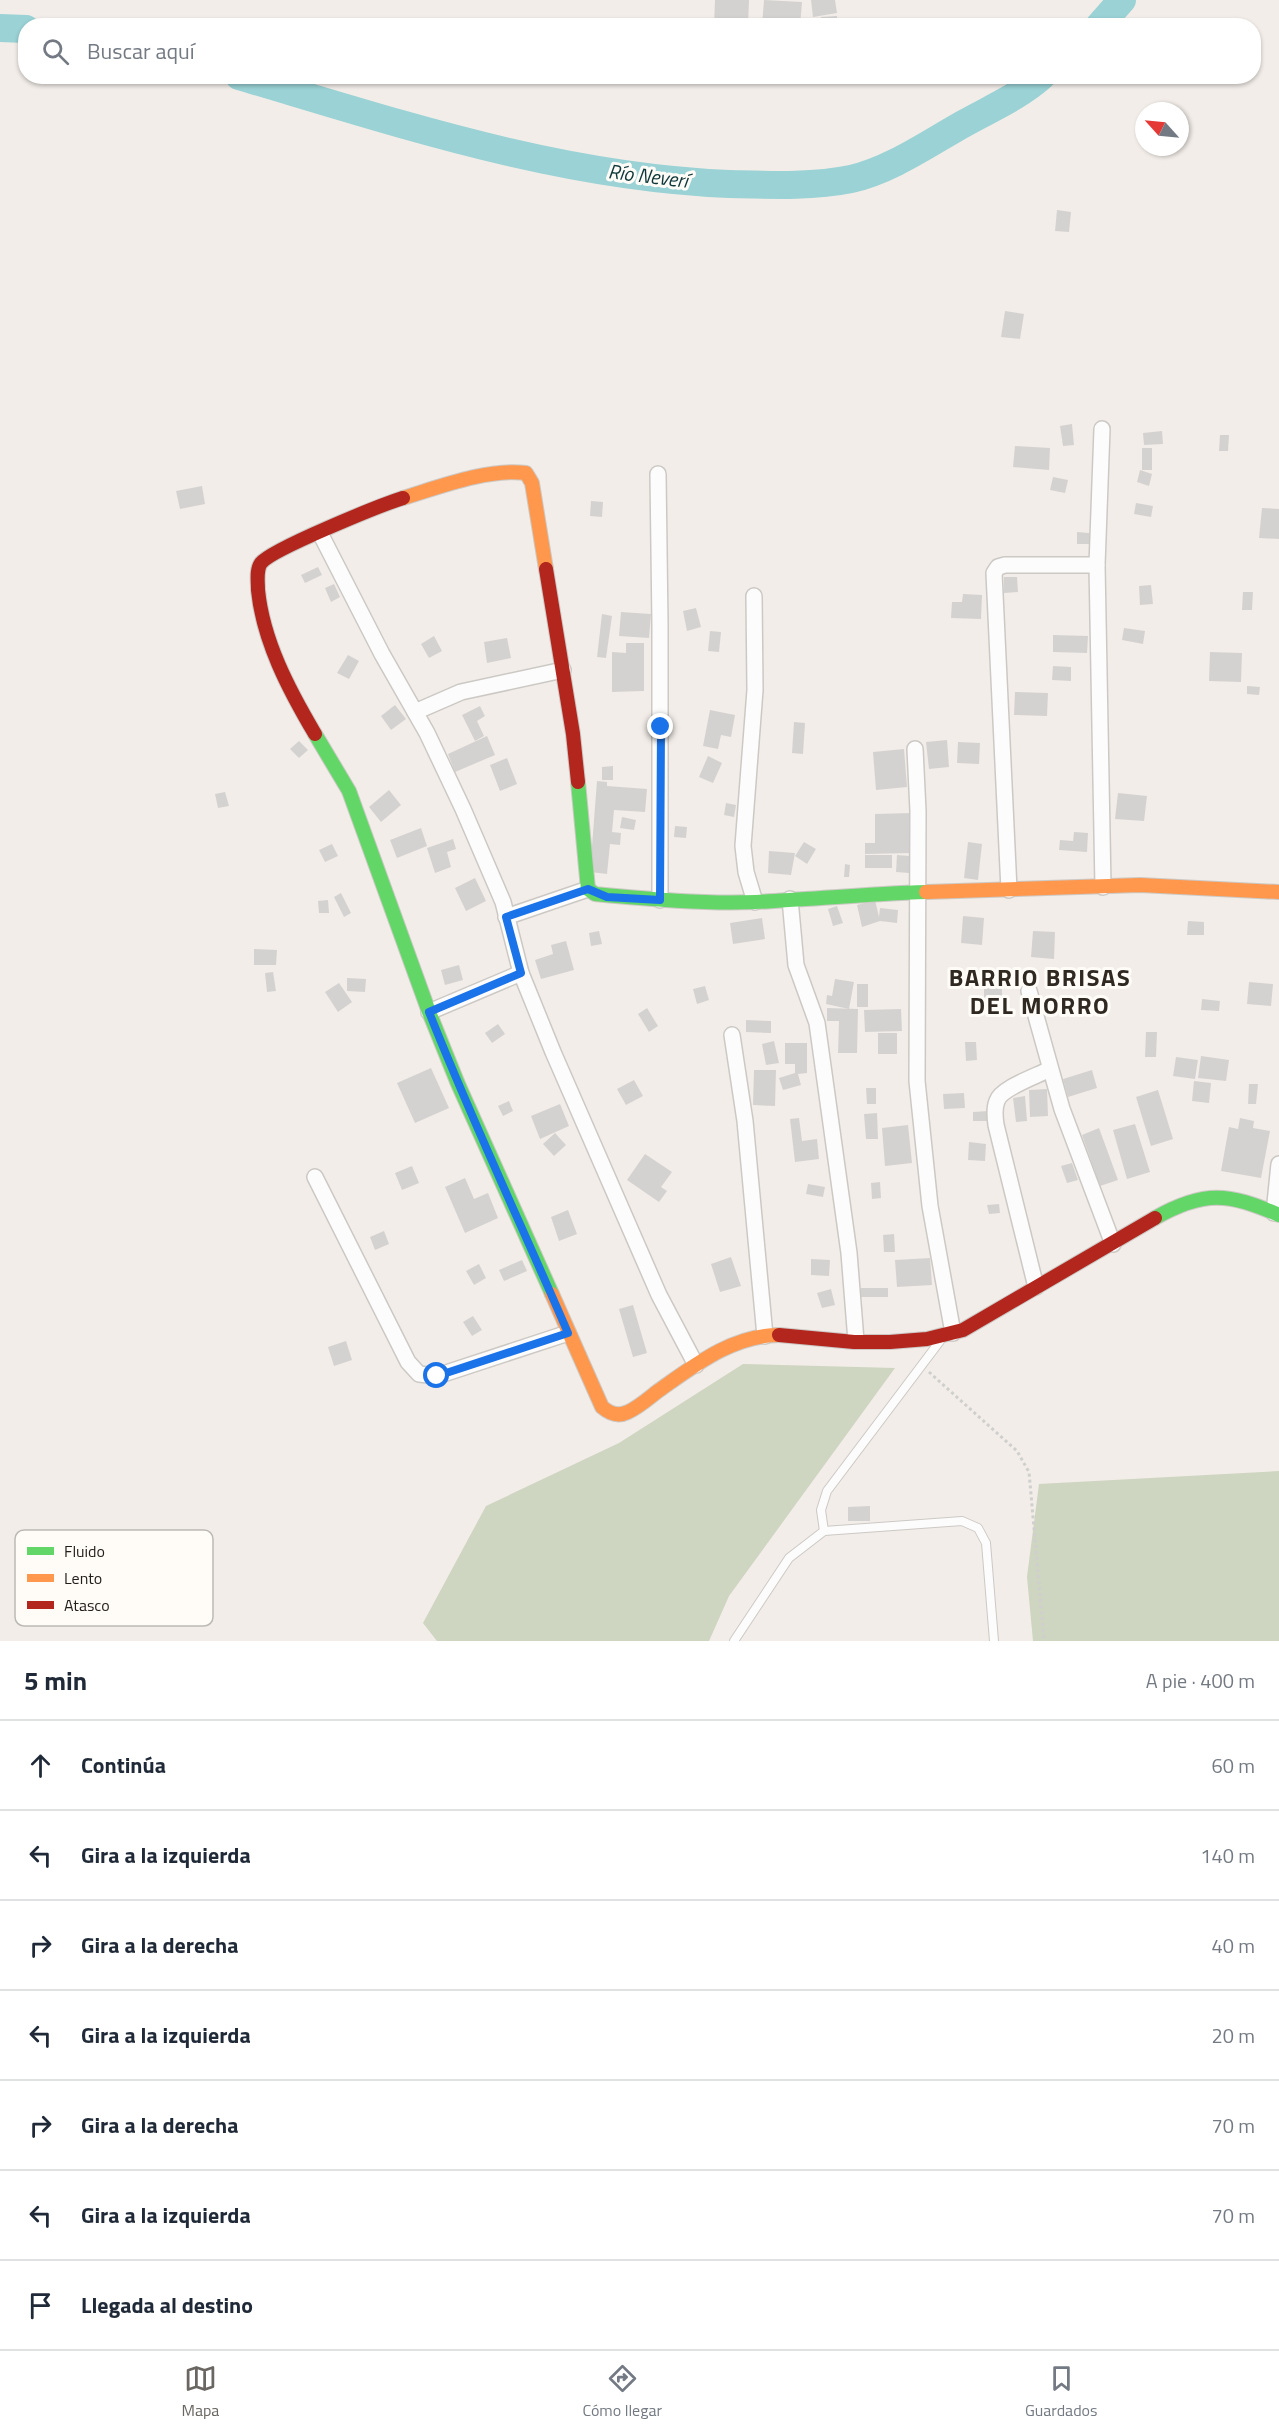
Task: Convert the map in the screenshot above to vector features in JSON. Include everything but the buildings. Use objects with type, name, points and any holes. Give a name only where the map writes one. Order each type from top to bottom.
[{"type":"street","points":[[1101,429],[1097,565],[1103,887]]},
{"type":"street","points":[[588,889],[580,793],[563,670],[532,483],[526,473],[512,470],[384,505],[273,554],[261,563],[257,575],[260,611],[267,639],[308,722],[349,791],[429,1012],[458,1084],[602,1407],[614,1414],[627,1413],[696,1365],[739,1342],[786,1334],[815,1339],[906,1342],[963,1330],[1181,1203],[1204,1197],[1231,1197],[1277,1214],[1279,1164]]},
{"type":"street","points":[[657,474],[660,625],[660,900]]},
{"type":"street","points":[[321,533],[464,809],[502,902],[521,973],[553,1052],[659,1295],[696,1365]]},
{"type":"street","points":[[1009,891],[994,573],[998,567],[1005,565],[1097,565]]},
{"type":"street","points":[[754,596],[755,690],[743,846],[746,872],[755,902]]},
{"type":"street","points":[[415,712],[461,692],[563,670]]},
{"type":"street","points":[[915,749],[918,812],[917,1081],[930,1206],[949,1334]]},
{"type":"street","points":[[506,917],[588,889],[607,897],[755,902],[845,895],[1140,885],[1279,892]]},
{"type":"street","points":[[790,899],[796,965],[817,1023],[849,1253],[856,1341]]},
{"type":"street","points":[[429,1012],[521,973]]},
{"type":"street","points":[[1029,991],[1050,1070],[1069,1128],[1113,1244]]},
{"type":"street","points":[[732,1035],[745,1121],[765,1336]]},
{"type":"street","points":[[1036,1287],[996,1125],[995,1112],[997,1100],[1004,1091],[1050,1070]]},
{"type":"street","points":[[315,1177],[408,1362],[419,1374],[437,1376],[568,1333]]},
{"type":"lane","points":[[824,1531],[820,1510],[827,1491],[921,1365],[949,1334]]},
{"type":"lane","points":[[734,1641],[789,1558],[824,1531],[962,1521],[978,1527],[986,1543],[994,1641]]},
{"type":"path","points":[[921,1365],[1017,1451],[1029,1472],[1044,1641]]},
{"type":"green space","points":[[743,1364],[895,1368],[729,1596],[709,1641],[437,1641],[423,1623],[486,1506],[619,1443]]},
{"type":"green space","points":[[1279,1471],[1279,1641],[1033,1641],[1027,1577],[1039,1484]]},
{"type":"waterway","name":"Río Neverí","points":[[1106,18],[1122,0]]},
{"type":"waterway","name":"Río Neverí","points":[[0,28],[18,29]]},
{"type":"waterway","name":"Río Neverí","points":[[266,84],[420,129],[542,159],[604,171],[666,179],[775,185],[836,182],[866,175],[910,155],[1005,102],[1032,84]]},
{"type":"traffic: fast","points":[[315,734],[349,791],[429,1012],[458,1084],[552,1294]]},
{"type":"traffic: fast","points":[[578,782],[588,889],[595,894],[676,901],[756,902],[926,892]]},
{"type":"traffic: fast","points":[[1155,1218],[1188,1203],[1217,1198],[1245,1202],[1279,1215]]},
{"type":"traffic: slow","points":[[403,498],[480,476],[496,473],[526,473],[532,483],[546,569]]},
{"type":"traffic: slow","points":[[926,892],[1140,885],[1279,892]]},
{"type":"traffic: slow","points":[[552,1294],[602,1407],[614,1414],[632,1410],[715,1353],[746,1340],[779,1335]]},
{"type":"traffic: jam","points":[[315,734],[287,683],[271,646],[258,590],[259,566],[269,556],[305,538],[403,498]]},
{"type":"traffic: jam","points":[[546,569],[573,734],[578,782]]},
{"type":"traffic: jam","points":[[779,1335],[854,1342],[890,1342],[927,1339],[963,1330],[1155,1218]]},
{"type":"district","name":"BARRIO BRISAS DEL MORRO","points":[[1040,992]]},
{"type":"route","points":[[437,1376],[568,1333],[458,1084],[429,1012],[521,973],[506,917],[588,889],[595,894],[607,897],[660,900],[661,727]]}]
